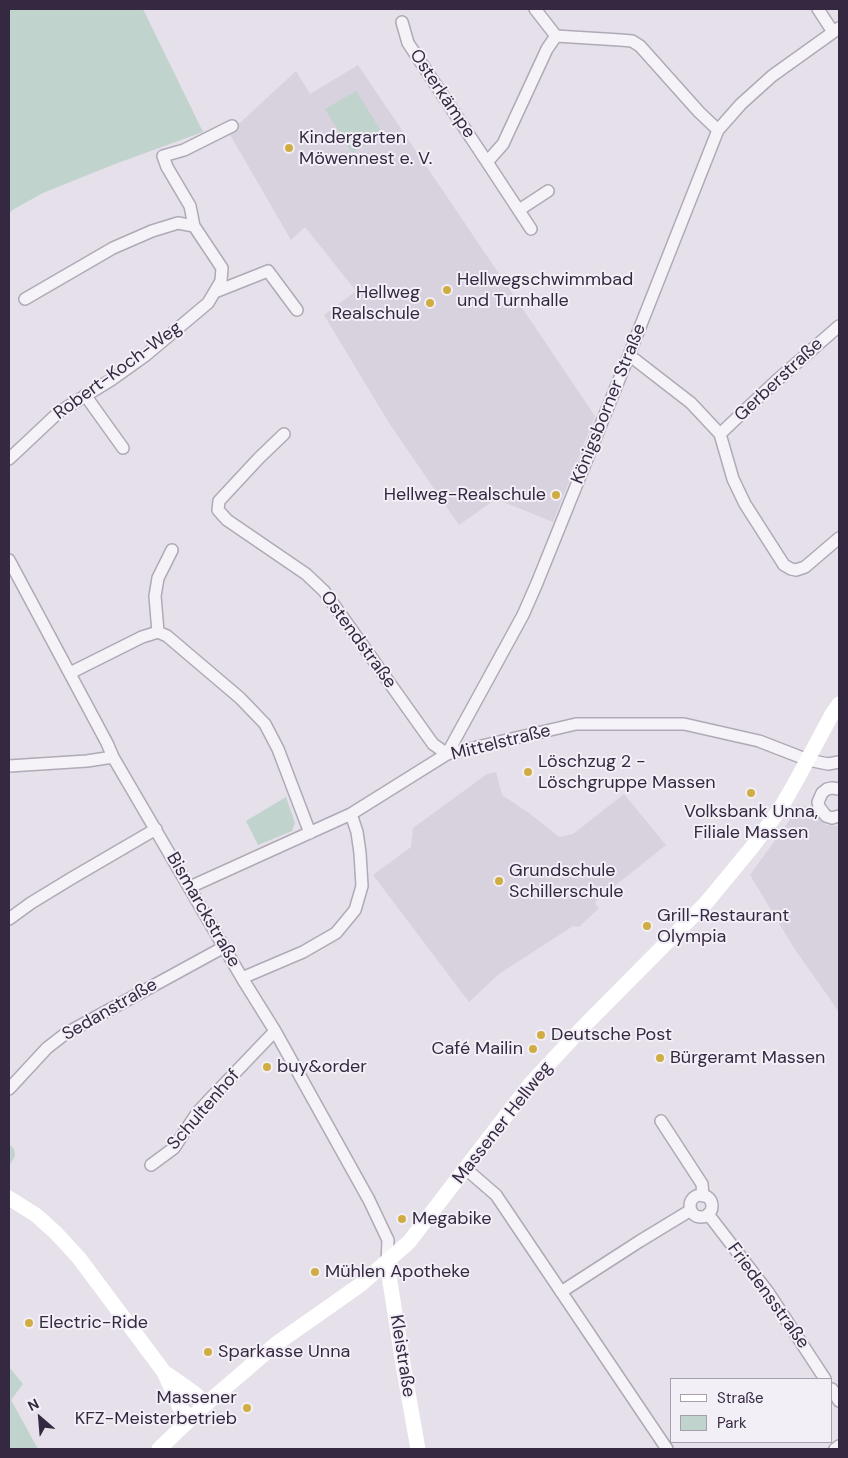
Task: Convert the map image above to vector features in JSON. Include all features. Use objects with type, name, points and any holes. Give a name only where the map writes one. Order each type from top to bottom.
[{"type":"main road","name":"Massener Hellweg","points":[[159,1449],[206,1404],[276,1344],[360,1285],[414,1236],[531,1083],[586,1024],[706,903],[752,846],[780,809],[839,704]]},
{"type":"main road","points":[[9,1198],[36,1215],[79,1258],[164,1372],[179,1406],[190,1419]]},
{"type":"main road","name":"Kleistraße","points":[[387,1262],[418,1449]]},
{"type":"main road","points":[[164,1372],[206,1404]]},
{"type":"street","points":[[535,9],[556,36],[632,41],[640,46],[699,112],[718,130]]},
{"type":"street","name":"Königsborner Straße","points":[[447,754],[523,615],[630,355],[718,130],[741,104],[772,76],[836,30],[818,9]]},
{"type":"street","name":"Osterkämpe","points":[[402,22],[408,43],[531,229]]},
{"type":"street","points":[[487,162],[503,144],[547,49],[556,36]]},
{"type":"street","name":"Robert-Koch-Weg","points":[[9,460],[59,412],[111,380],[146,355],[208,303],[216,292],[221,281],[222,268],[194,226],[190,206],[167,168],[163,156],[184,150],[232,126]]},
{"type":"street","points":[[519,210],[548,191]]},
{"type":"street","points":[[25,299],[113,248],[152,231],[178,223],[194,226]]},
{"type":"street","points":[[216,292],[268,271],[297,310]]},
{"type":"street","name":"Gerberstraße","points":[[720,434],[776,381],[839,326]]},
{"type":"street","points":[[630,355],[691,403],[720,434],[733,479],[745,504],[784,565],[796,570],[805,566],[839,538]]},
{"type":"street","points":[[85,395],[123,448]]},
{"type":"street","name":"Ostendstraße","points":[[284,434],[218,500],[218,510],[226,520],[306,574],[324,591],[433,744],[447,754]]},
{"type":"street","points":[[158,632],[155,596],[158,578],[172,550]]},
{"type":"street","name":"Bismarckstraße","points":[[9,560],[12,575],[70,673],[113,757],[275,1031],[369,1200],[388,1240],[387,1262]]},
{"type":"street","points":[[70,673],[142,637],[158,632],[167,636],[240,698],[265,724],[278,749],[310,833]]},
{"type":"street","name":"Mittelstraße","points":[[190,887],[351,814],[447,754],[576,724],[684,724],[760,741],[808,760],[828,764],[839,762]]},
{"type":"street","points":[[9,766],[87,761],[113,757]]},
{"type":"street","points":[[839,790],[827,789],[822,793],[818,802],[819,807],[826,816],[832,818],[839,816]]},
{"type":"street","points":[[242,978],[303,952],[336,933],[355,910],[362,886],[357,832],[351,814]]},
{"type":"street","points":[[9,919],[31,903],[156,829]]},
{"type":"street","name":"Sedanstraße","points":[[9,1089],[47,1048],[65,1034],[224,947]]},
{"type":"street","name":"Schultenhof","points":[[151,1165],[174,1148],[203,1106],[275,1031]]},
{"type":"street","name":"Friedensstraße","points":[[661,1121],[702,1184],[703,1196],[711,1202],[712,1208],[708,1214],[768,1292],[824,1378]]},
{"type":"street","points":[[466,1169],[496,1195],[668,1449]]},
{"type":"street","points":[[703,1196],[694,1198],[691,1210],[699,1217],[708,1214]]},
{"type":"street","points":[[561,1292],[691,1210]]},
{"type":"street","points":[[835,1449],[839,1446]]},
{"type":"shaded area","name":"Hellweg Realschule","points":[[358,65],[595,416],[553,522],[496,499],[459,525],[389,423],[324,315],[356,291],[305,227],[291,240],[229,133],[296,71],[310,94]]},
{"type":"shaded area","name":"Grundschule Schillerschule","points":[[496,772],[502,795],[529,813],[559,837],[573,834],[624,794],[666,845],[596,901],[596,905],[599,908],[579,927],[573,926],[499,974],[469,1002],[373,875],[411,847],[413,828],[487,774]]},
{"type":"shaded area","points":[[796,805],[811,807],[826,825],[839,826],[839,1012],[794,948],[750,875],[789,821]]},
{"type":"green space","points":[[9,9],[143,9],[203,132],[43,193],[9,213]]},
{"type":"green space","points":[[356,91],[383,134],[352,153],[325,109]]},
{"type":"green space","points":[[286,797],[295,823],[292,831],[258,845],[246,821]]},
{"type":"green space","points":[[9,1144],[14,1149],[15,1156],[9,1166]]},
{"type":"green space","points":[[9,1367],[23,1384],[11,1400],[38,1449],[9,1449]]},
{"type":"place","name":"Kindergarten Möwennest e. V.","points":[[289,148]]},
{"type":"place","name":"Hellwegschwimmbad und Turnhalle","points":[[447,290]]},
{"type":"place","name":"Hellweg Realschule","points":[[430,303]]},
{"type":"place","name":"Hellweg-Realschule","points":[[556,495]]},
{"type":"place","name":"Löschzug 2 - Löschgruppe Massen","points":[[528,772]]},
{"type":"place","name":"Volksbank Unna, Filiale Massen","points":[[751,793]]},
{"type":"place","name":"Grundschule Schillerschule","points":[[499,881]]},
{"type":"place","name":"Grill-Restaurant Olympia","points":[[647,926]]},
{"type":"place","name":"Deutsche Post","points":[[541,1035]]},
{"type":"place","name":"Café Mailin","points":[[533,1049]]},
{"type":"place","name":"Bürgeramt Massen","points":[[660,1058]]},
{"type":"place","name":"buy&order","points":[[267,1067]]},
{"type":"place","name":"Megabike","points":[[402,1219]]},
{"type":"place","name":"Mühlen Apotheke","points":[[315,1272]]},
{"type":"place","name":"Electric-Ride","points":[[29,1323]]},
{"type":"place","name":"Sparkasse Unna","points":[[208,1352]]},
{"type":"place","name":"Massener KFZ-Meisterbetrieb","points":[[247,1408]]}]
